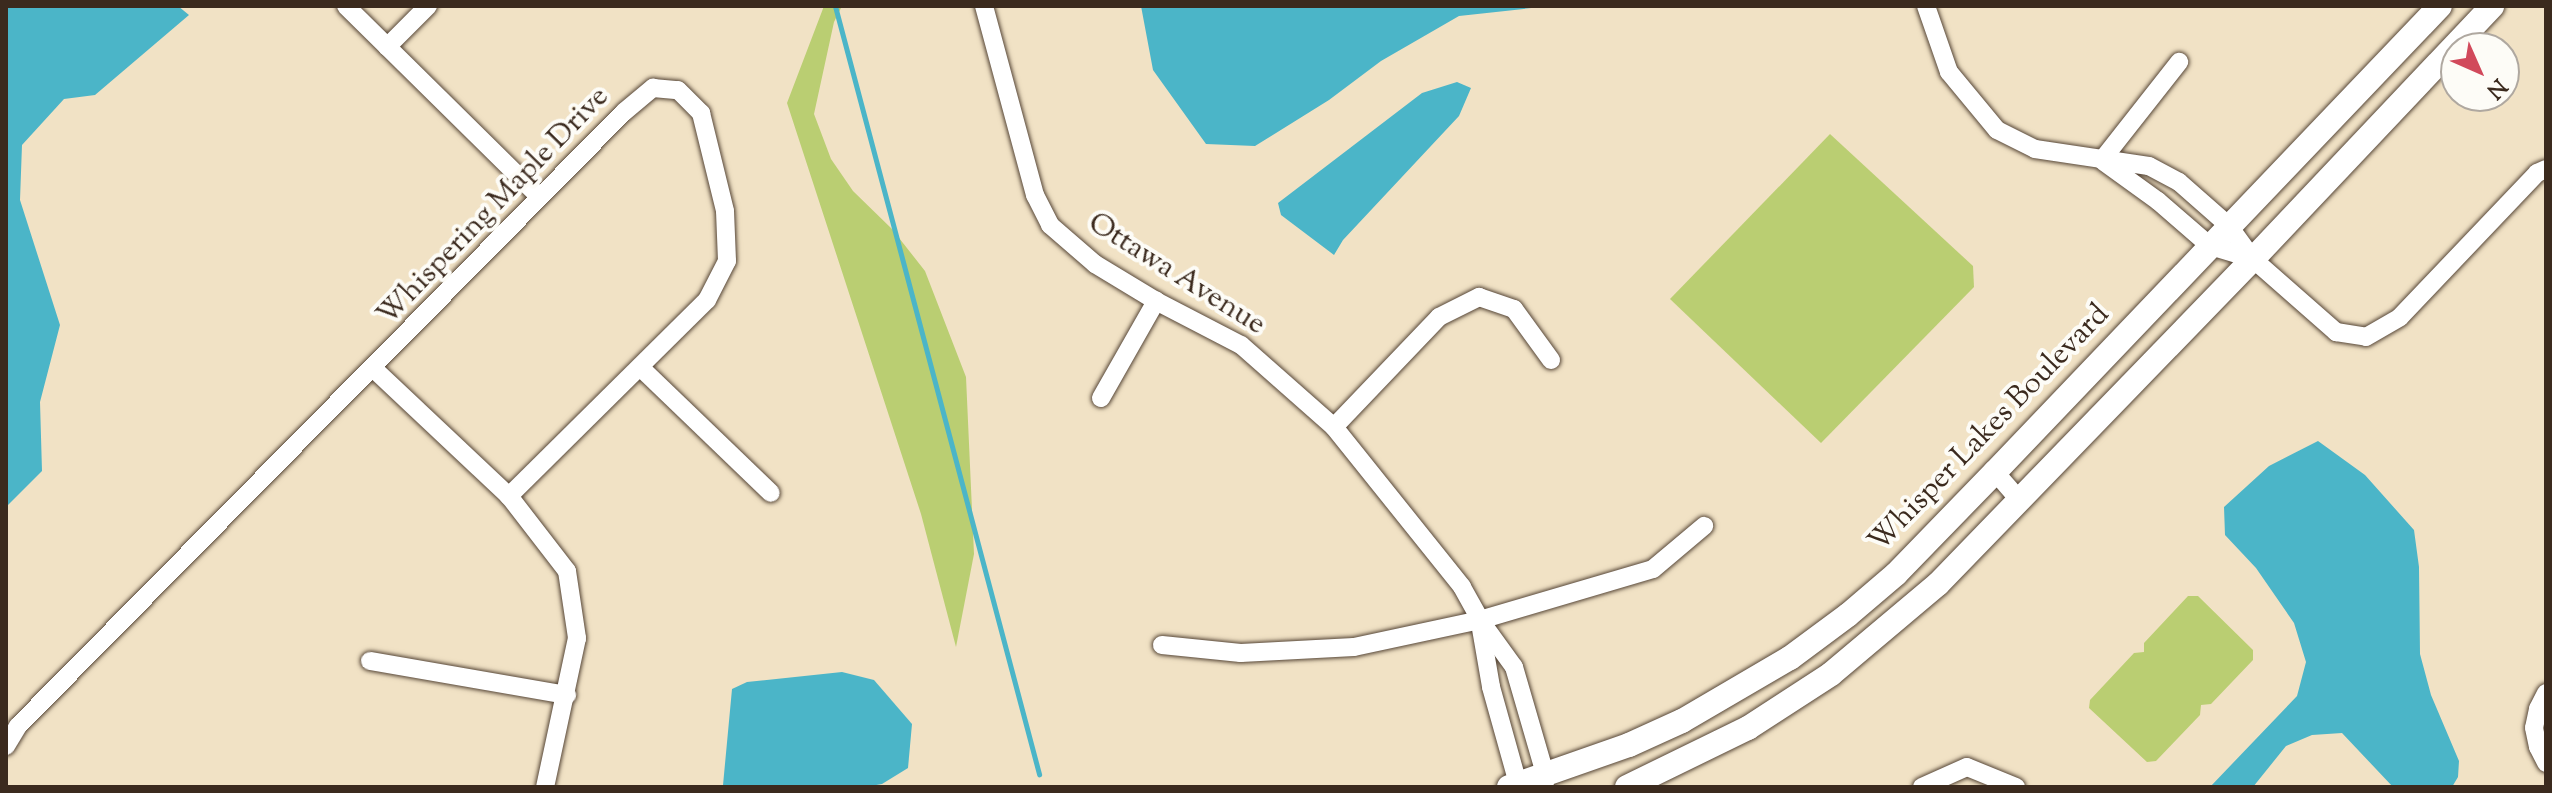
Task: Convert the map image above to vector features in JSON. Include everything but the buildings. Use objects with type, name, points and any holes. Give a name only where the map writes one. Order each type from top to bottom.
[{"type":"street","points":[[346,6],[539,196]]},
{"type":"street","points":[[387,47],[428,6]]},
{"type":"street","name":"Ottawa Avenue","points":[[984,6],[1035,195],[1050,225],[1095,264],[1156,301],[1241,345],[1334,427],[1462,587],[1480,620],[1514,667],[1545,782]]},
{"type":"street","points":[[1926,6],[1949,72],[1997,130],[2035,149],[2149,166],[2179,182],[2229,226],[2253,259],[2336,332],[2366,337],[2400,317],[2537,173],[2546,169]]},
{"type":"street","name":"Whisper Lakes Boulevard","points":[[1515,786],[1545,782],[1682,721],[1790,658],[1896,574],[2440,6]]},
{"type":"street","points":[[1627,787],[1748,728],[1831,674],[1938,584],[2253,259],[2492,6]]},
{"type":"street","points":[[2102,160],[2179,62]]},
{"type":"street","name":"Whispering Maple Drive","points":[[6,746],[18,726],[374,369],[539,196],[653,88],[678,90],[701,113],[725,211],[727,261],[707,300],[509,496]]},
{"type":"street","points":[[2102,160],[2158,201],[2210,246],[2253,259]]},
{"type":"street","points":[[1334,427],[1439,317],[1479,297],[1514,309],[1551,360]]},
{"type":"street","points":[[1101,398],[1156,301]]},
{"type":"street","points":[[641,368],[771,493]]},
{"type":"street","points":[[374,369],[509,496],[567,571],[577,638],[545,787]]},
{"type":"street","points":[[1995,472],[2020,501]]},
{"type":"street","points":[[1162,645],[1241,653],[1354,647],[1480,620],[1653,569],[1704,526]]},
{"type":"street","name":"Ottawa Avenue","points":[[1480,620],[1491,687],[1515,786]]},
{"type":"street","points":[[370,661],[567,695]]},
{"type":"street","points":[[2546,693],[2534,728],[2546,763]]},
{"type":"street","points":[[1922,787],[1967,767],[2016,787]]},
{"type":"green space","points":[[824,6],[842,6],[834,22],[814,114],[831,159],[853,191],[892,229],[925,271],[966,377],[974,554],[956,647],[921,514],[787,103]]},
{"type":"green space","points":[[1830,134],[1973,266],[1974,287],[1821,443],[1670,299]]},
{"type":"green space","points":[[2188,596],[2198,596],[2253,650],[2253,660],[2211,704],[2201,705],[2200,715],[2156,761],[2147,762],[2089,708],[2090,700],[2134,653],[2144,652],[2144,643]]},
{"type":"water","points":[[6,6],[178,6],[189,15],[95,95],[64,99],[22,145],[20,200],[60,325],[40,402],[42,471],[6,507]]},
{"type":"water","points":[[1141,6],[1550,6],[1459,16],[1381,61],[1329,100],[1255,146],[1206,144],[1153,70]]},
{"type":"water","points":[[1457,82],[1471,88],[1459,116],[1343,240],[1334,255],[1281,215],[1278,203],[1422,93]]},
{"type":"water","points":[[2318,441],[2365,475],[2414,530],[2419,567],[2420,654],[2431,695],[2459,761],[2458,777],[2452,787],[2393,787],[2342,733],[2312,735],[2286,746],[2253,787],[2210,787],[2297,696],[2306,662],[2294,623],[2256,568],[2225,535],[2224,507],[2269,466]]},
{"type":"water","points":[[842,672],[874,680],[912,724],[908,768],[882,784],[865,787],[723,785],[732,689],[747,682]]},
{"type":"waterway","points":[[835,6],[1039,774]]}]
